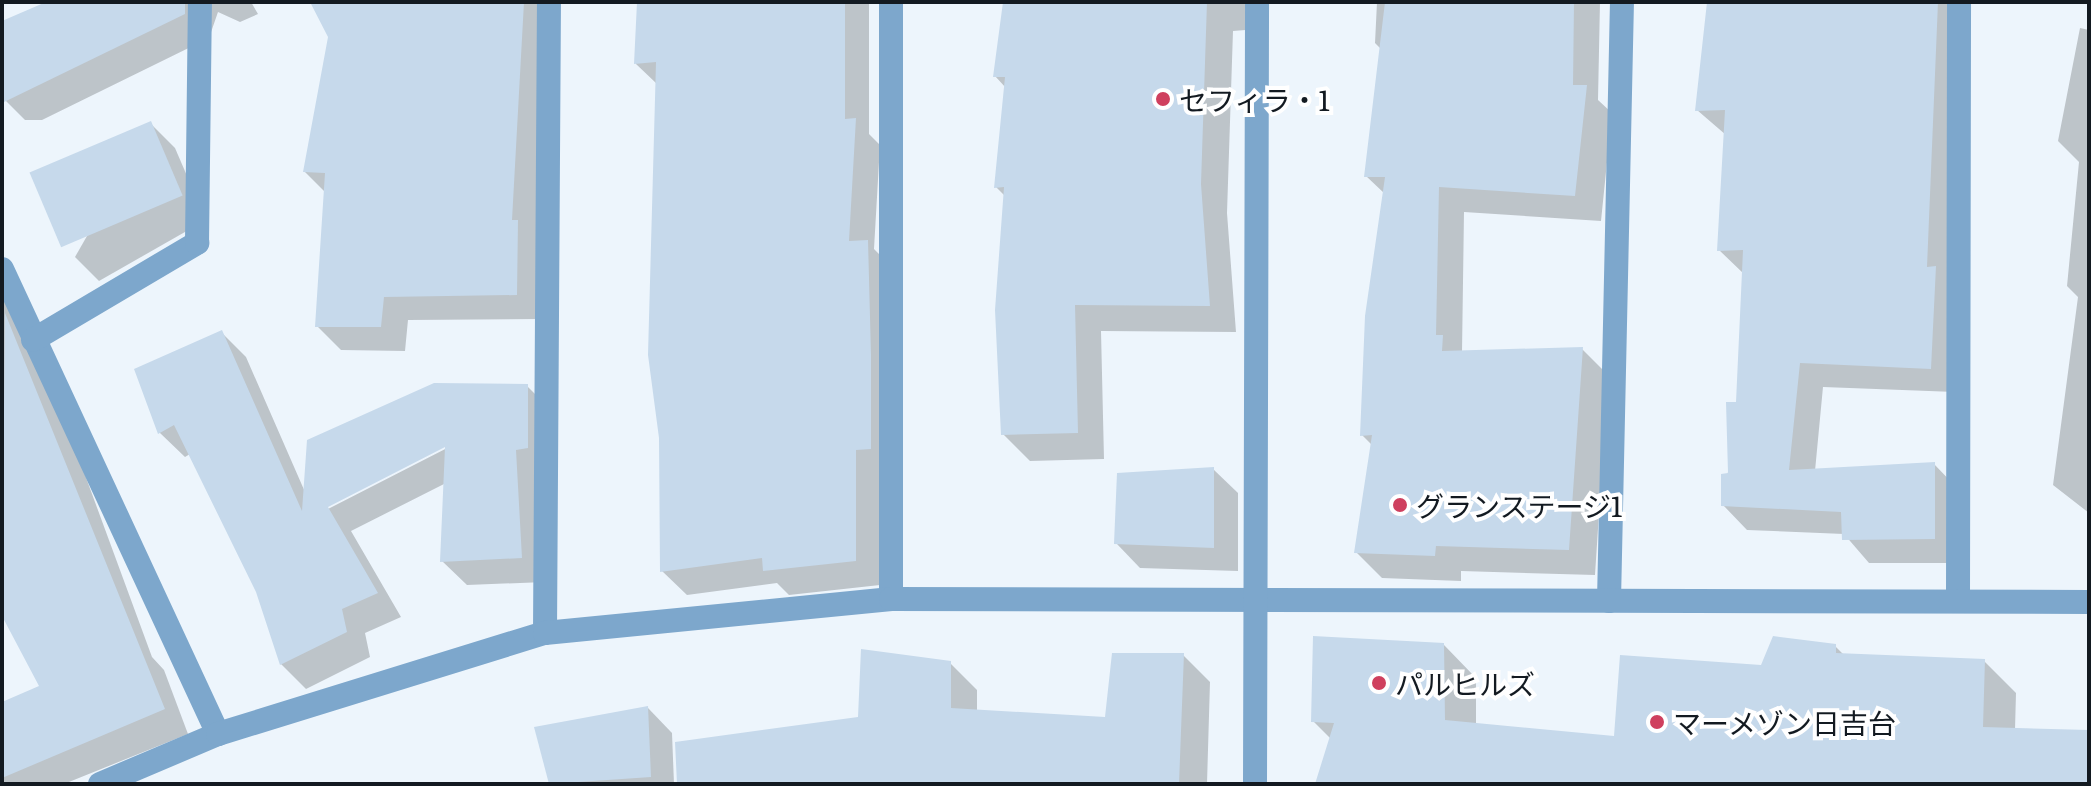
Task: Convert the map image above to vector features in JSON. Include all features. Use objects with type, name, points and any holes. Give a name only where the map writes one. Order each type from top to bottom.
[{"type":"street","points":[[33,340],[197,243],[200,2]]},
{"type":"street","points":[[545,633],[549,2]]},
{"type":"street","points":[[891,2],[891,599]]},
{"type":"street","points":[[1255,784],[1253,599],[1257,2]]},
{"type":"street","points":[[1609,601],[1622,2]]},
{"type":"street","points":[[1958,597],[1959,2]]},
{"type":"street","points":[[2,269],[218,734]]},
{"type":"street","points":[[100,784],[218,734],[545,633],[891,599],[1609,601],[1958,597],[2089,602]]},
{"type":"building","points":[[46,2],[185,2],[185,14],[2,103],[2,21]]},
{"type":"building","points":[[310,2],[524,2],[512,220],[518,220],[517,295],[384,297],[381,327],[315,327],[325,173],[303,172],[328,37]]},
{"type":"building","points":[[637,2],[845,2],[845,119],[856,118],[849,241],[868,240],[871,355],[871,449],[856,450],[856,561],[763,571],[762,558],[660,572],[659,438],[648,355],[656,62],[634,64]]},
{"type":"building","points":[[1003,2],[1207,2],[1201,184],[1210,306],[1075,305],[1078,433],[1001,435],[995,310],[1004,187],[994,188],[1005,77],[993,77]]},
{"type":"building","points":[[1385,2],[1574,2],[1573,85],[1587,85],[1575,196],[1439,187],[1436,335],[1443,335],[1442,351],[1583,347],[1569,550],[1436,546],[1435,556],[1354,553],[1372,435],[1360,436],[1365,316],[1385,177],[1364,177]]},
{"type":"building","points":[[1707,2],[1938,2],[1927,267],[1936,266],[1931,369],[1800,363],[1789,470],[1935,462],[1935,539],[1842,540],[1841,512],[1721,506],[1721,474],[1728,473],[1726,402],[1736,402],[1743,250],[1717,251],[1725,110],[1695,111]]},
{"type":"building","points":[[151,121],[183,196],[61,247],[29,173]]},
{"type":"building","points":[[5,313],[165,709],[2,778],[2,702],[39,686],[2,616]]},
{"type":"building","points":[[222,330],[302,511],[307,440],[434,383],[528,384],[528,448],[516,450],[522,558],[440,562],[445,447],[328,507],[378,593],[342,609],[347,632],[280,665],[256,592],[174,425],[158,434],[134,369]]},
{"type":"building","points":[[1214,467],[1214,548],[1114,544],[1117,473]]},
{"type":"building","points":[[1313,636],[1444,643],[1445,720],[1614,736],[1620,655],[1761,665],[1773,636],[1836,644],[1836,653],[1985,659],[1983,727],[2089,730],[2089,784],[1315,784],[1334,723],[1311,722]]},
{"type":"building","points":[[861,649],[951,661],[951,708],[1105,717],[1112,653],[1184,653],[1179,784],[677,784],[675,742],[858,717]]},
{"type":"building","points":[[648,706],[651,777],[549,784],[534,727]]},
{"type":"place","name":"セフィラ・1","points":[[1163,99]]},
{"type":"place","name":"グランステージ1","points":[[1400,505]]},
{"type":"place","name":"パルヒルズ","points":[[1379,683]]},
{"type":"place","name":"マーメゾン日吉台","points":[[1657,722]]}]
